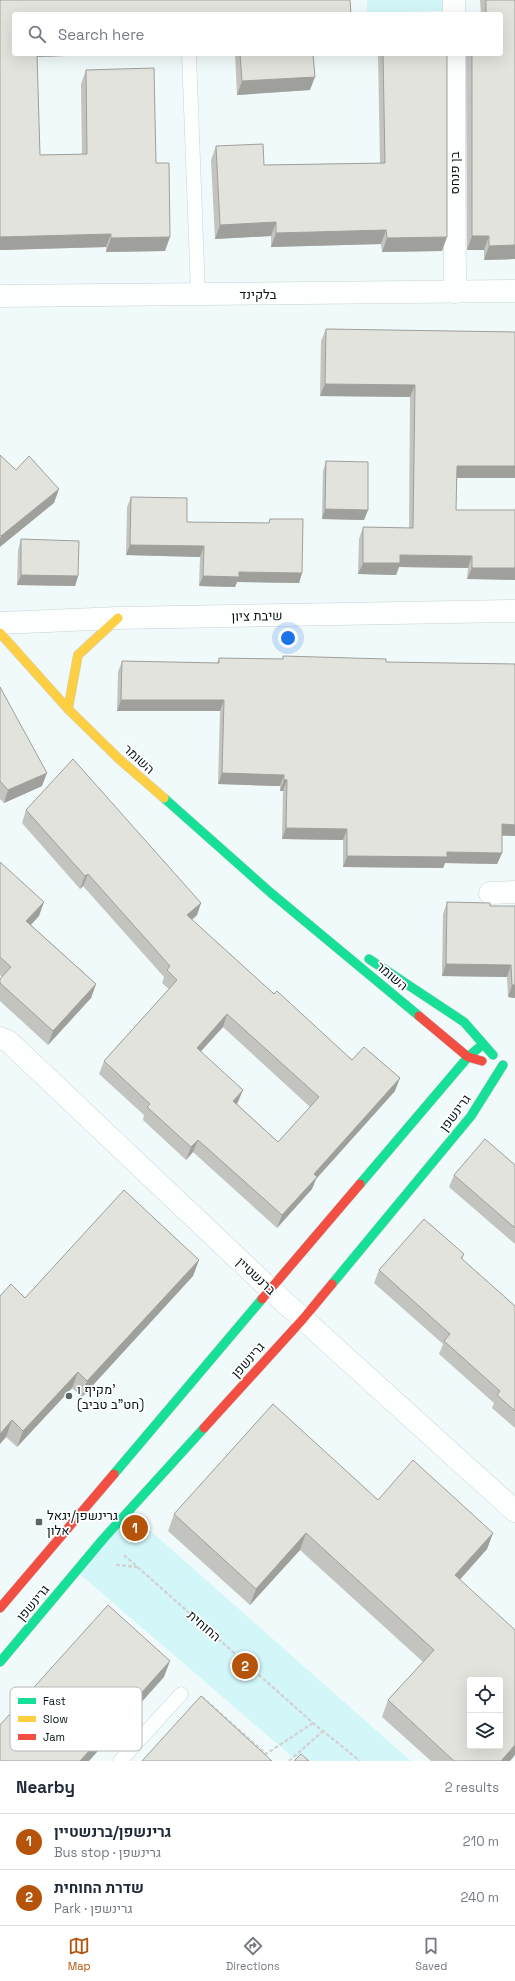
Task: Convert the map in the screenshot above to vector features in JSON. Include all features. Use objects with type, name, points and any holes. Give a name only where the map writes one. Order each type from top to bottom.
[{"type":"street","points":[[454,0],[454,12]]},
{"type":"street","name":"בן פנחס","points":[[454,56],[455,292]]},
{"type":"street","name":"בלקינד","points":[[0,296],[515,291]]},
{"type":"street","name":"שיבת ציון","points":[[0,623],[118,618],[515,612]]},
{"type":"street","points":[[68,708],[78,655],[118,618]]},
{"type":"street","name":"השומר","points":[[0,633],[68,708],[119,759],[271,893],[468,1057],[506,1067]]},
{"type":"street","points":[[490,893],[515,892]]},
{"type":"street","name":"השומר","points":[[271,893],[348,945]]},
{"type":"street","name":"השומר","points":[[361,953],[464,1022],[506,1067]]},
{"type":"street","name":"ברנשטיין","points":[[0,1038],[8,1041],[271,1290],[515,1511]]},
{"type":"street","name":"גרינשפן","points":[[0,1608],[468,1057],[483,1044]]},
{"type":"street","name":"גרינשפן","points":[[0,1662],[104,1538],[303,1318],[471,1116],[506,1067]]},
{"type":"lane","points":[[189,56],[198,294]]},
{"type":"lane","points":[[142,1737],[181,1694]]},
{"type":"lane","points":[[120,1761],[129,1751]]},
{"type":"path","name":"החוחית","points":[[104,1538],[322,1731],[360,1761]]},
{"type":"path","points":[[181,1694],[201,1696],[266,1754],[314,1723]]},
{"type":"path","points":[[289,1761],[322,1731]]},
{"type":"shaded area","points":[[367,0],[442,0],[442,11],[367,12]]},
{"type":"shaded area","points":[[128,1511],[411,1761],[297,1761],[76,1571]]},
{"type":"building","points":[[0,0],[350,0],[351,12],[12,12],[12,56],[37,56],[40,155],[87,154],[86,70],[154,68],[156,163],[169,163],[170,237],[111,238],[111,234],[0,237]]},
{"type":"building","points":[[486,0],[515,0],[515,245],[489,246],[489,236],[472,236],[472,56],[503,56],[503,12],[486,12]]},
{"type":"building","points":[[240,56],[313,56],[315,77],[242,81]]},
{"type":"building","points":[[383,56],[447,56],[447,237],[387,238],[386,230],[276,233],[276,222],[220,225],[216,146],[263,144],[264,165],[385,163]]},
{"type":"building","points":[[326,329],[515,332],[515,466],[457,466],[456,510],[515,510],[515,568],[472,568],[472,556],[400,555],[400,563],[363,563],[363,527],[413,528],[415,385],[325,384]]},
{"type":"building","points":[[0,455],[16,470],[29,456],[59,489],[1,536],[0,536]]},
{"type":"building","points":[[326,461],[368,462],[368,510],[325,509]]},
{"type":"building","points":[[131,497],[187,498],[187,522],[269,523],[270,519],[303,519],[302,573],[239,572],[239,577],[203,576],[204,546],[130,545]]},
{"type":"building","points":[[21,539],[79,541],[78,576],[21,575]]},
{"type":"building","points":[[283,656],[386,659],[386,662],[515,664],[515,825],[502,824],[502,853],[447,852],[447,857],[347,856],[347,829],[286,828],[287,780],[284,780],[284,775],[222,773],[224,700],[121,700],[122,661],[219,663],[219,658],[283,659]]},
{"type":"building","points":[[0,687],[47,773],[8,790],[0,781]]},
{"type":"building","points":[[73,759],[201,903],[187,915],[274,994],[277,991],[352,1060],[364,1047],[400,1078],[314,1174],[317,1177],[282,1215],[198,1140],[191,1147],[147,1107],[150,1104],[104,1061],[177,980],[167,970],[170,966],[88,874],[85,876],[26,810]],"holes":[[[227,1014],[319,1097],[278,1142],[233,1101],[243,1090],[197,1048]]]},
{"type":"building","points":[[0,862],[44,902],[26,921],[96,984],[53,1031],[0,983],[0,979],[11,967],[0,957]]},
{"type":"building","points":[[447,902],[490,903],[490,906],[515,906],[515,985],[512,985],[511,965],[446,964]]},
{"type":"building","points":[[485,1139],[515,1165],[515,1228],[454,1175]]},
{"type":"building","points":[[124,1190],[199,1260],[87,1381],[78,1372],[23,1431],[12,1420],[0,1434],[0,1296],[11,1284],[25,1298]]},
{"type":"building","points":[[424,1219],[464,1254],[461,1258],[515,1306],[515,1411],[497,1395],[500,1391],[444,1341],[450,1334],[379,1270]]},
{"type":"building","points":[[273,1404],[378,1500],[413,1460],[493,1533],[455,1575],[515,1630],[515,1745],[501,1761],[454,1761],[388,1700],[434,1650],[306,1533],[256,1589],[174,1514]]},
{"type":"building","points":[[108,1605],[170,1661],[142,1692],[142,1687],[34,1687]]},
{"type":"building","points":[[201,1696],[272,1761],[142,1761]]},
{"type":"building","points":[[10,1714],[10,1751],[89,1751],[80,1761],[0,1761],[0,1725]]},
{"type":"building","points":[[301,1754],[309,1761],[294,1761]]},
{"type":"traffic: fast","points":[[164,798],[271,893],[419,1016]]},
{"type":"traffic: fast","points":[[369,959],[464,1022],[493,1055]]},
{"type":"traffic: fast","points":[[360,1184],[468,1057],[483,1044]]},
{"type":"traffic: fast","points":[[332,1284],[471,1116],[503,1065]]},
{"type":"traffic: fast","points":[[114,1474],[262,1299]]},
{"type":"traffic: fast","points":[[0,1662],[104,1538],[204,1428]]},
{"type":"traffic: slow","points":[[68,709],[78,655],[118,618]]},
{"type":"traffic: slow","points":[[0,633],[68,709],[119,759],[164,798]]},
{"type":"traffic: jam","points":[[419,1016],[468,1057],[482,1061]]},
{"type":"traffic: jam","points":[[262,1299],[360,1184]]},
{"type":"traffic: jam","points":[[204,1428],[303,1319],[332,1284]]},
{"type":"traffic: jam","points":[[0,1608],[114,1474]]},
{"type":"place","name":"מקיף ו' (חט\"ב טביב)","points":[[69,1396]]},
{"type":"place","name":"גרינשפן/יגאל אלון","points":[[39,1522]]},
{"type":"place","name":"גרינשפן/ברנשטיין","points":[[135,1528]]},
{"type":"place","name":"שדרת החוחית","points":[[245,1666]]}]
